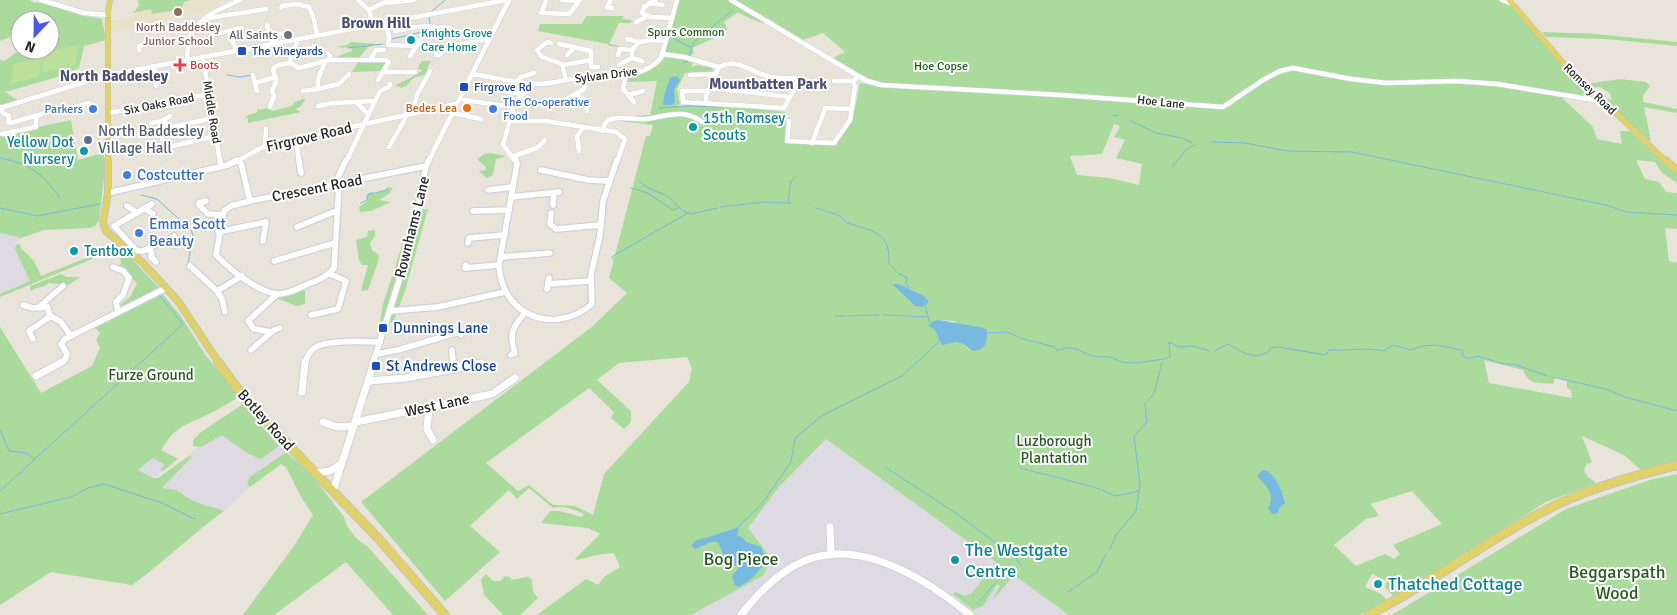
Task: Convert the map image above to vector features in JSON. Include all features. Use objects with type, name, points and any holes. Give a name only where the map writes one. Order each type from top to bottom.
[{"type":"main road","points":[[108,193],[108,15],[110,0]]},
{"type":"main road","name":"Romsey Road","points":[[1511,2],[1566,66],[1600,101],[1677,171]]},
{"type":"main road","name":"Botley Road","points":[[108,193],[104,216],[106,231],[119,245],[143,263],[186,310],[226,374],[248,403],[333,491],[445,615]]},
{"type":"main road","points":[[1368,615],[1520,524],[1558,504],[1603,486],[1677,465]]},
{"type":"street","points":[[41,0],[80,12],[102,16],[108,15]]},
{"type":"street","points":[[187,60],[190,36],[196,28],[208,18],[240,0]]},
{"type":"street","points":[[358,0],[368,10],[373,25]]},
{"type":"street","points":[[368,10],[387,1],[395,3],[414,0]]},
{"type":"street","points":[[471,0],[474,6]]},
{"type":"street","points":[[89,103],[68,109],[65,107],[10,123],[9,116],[3,114],[0,108],[108,75],[507,0]]},
{"type":"street","name":"Rownhams Lane","points":[[333,491],[369,382],[409,246],[426,166],[507,0]]},
{"type":"street","points":[[562,0],[579,1]]},
{"type":"street","points":[[602,10],[610,8],[611,0]]},
{"type":"street","points":[[677,0],[662,54],[682,55],[695,62],[719,67]]},
{"type":"street","name":"Hoe Lane","points":[[732,0],[860,78],[887,86],[1106,98],[1222,107],[1263,80],[1280,71],[1293,68],[1350,79],[1386,83],[1457,81],[1497,84],[1600,101]]},
{"type":"street","points":[[1502,0],[1511,2]]},
{"type":"street","points":[[546,1],[542,13],[570,14],[579,1]]},
{"type":"street","points":[[648,16],[642,10],[653,1],[663,5]]},
{"type":"street","points":[[281,6],[296,4],[310,8],[317,36]]},
{"type":"street","points":[[208,18],[266,9]]},
{"type":"street","points":[[636,22],[648,16],[672,18]]},
{"type":"street","points":[[410,18],[412,28]]},
{"type":"street","points":[[378,60],[386,48],[389,36],[384,23]]},
{"type":"street","points":[[267,25],[273,44]]},
{"type":"street","points":[[395,32],[423,26],[451,28]]},
{"type":"street","points":[[216,34],[242,28]]},
{"type":"street","points":[[651,40],[653,31]]},
{"type":"street","points":[[229,32],[230,40],[234,44],[236,51]]},
{"type":"street","points":[[270,36],[290,32]]},
{"type":"street","points":[[627,38],[639,42],[651,40],[665,41]]},
{"type":"street","points":[[446,47],[489,39]]},
{"type":"street","points":[[291,63],[290,52],[296,46],[297,40]]},
{"type":"street","points":[[410,56],[420,40]]},
{"type":"street","points":[[436,56],[440,56],[449,41]]},
{"type":"street","points":[[139,50],[139,46],[156,42]]},
{"type":"street","points":[[529,49],[537,50],[547,42]]},
{"type":"street","points":[[632,58],[632,50],[639,42]]},
{"type":"street","points":[[559,44],[591,51],[591,68],[598,67]]},
{"type":"street","points":[[292,50],[308,50],[314,48],[314,46]]},
{"type":"street","points":[[371,58],[376,50],[416,46]]},
{"type":"street","points":[[567,55],[575,47]]},
{"type":"street","points":[[618,55],[620,49],[632,50]]},
{"type":"street","points":[[537,50],[542,57],[563,65],[591,60]]},
{"type":"street","points":[[318,89],[318,79],[330,56],[328,54]]},
{"type":"street","name":"Sylvan Drive","points":[[472,74],[534,84],[626,74],[655,65],[662,54]]},
{"type":"street","name":"Middle Road","points":[[203,58],[221,167]]},
{"type":"street","points":[[619,65],[632,58],[642,60]]},
{"type":"street","points":[[270,107],[274,96],[272,91],[276,82],[273,69],[291,63],[302,68],[327,61],[388,60],[378,80]]},
{"type":"street","points":[[706,103],[709,90],[719,67],[726,63],[749,67],[773,77],[798,78],[790,96],[784,108],[684,103],[681,94],[683,88],[709,90],[767,94],[790,96]]},
{"type":"street","points":[[563,65],[563,74],[566,80]]},
{"type":"street","points":[[155,67],[156,86]]},
{"type":"street","points":[[412,114],[419,90],[430,71]]},
{"type":"street","points":[[383,72],[415,72]]},
{"type":"street","points":[[517,81],[521,77],[534,73]]},
{"type":"street","points":[[303,91],[342,83],[349,74]]},
{"type":"street","points":[[626,74],[623,88],[634,102]]},
{"type":"street","points":[[690,75],[716,74]]},
{"type":"street","points":[[254,75],[257,91]]},
{"type":"street","points":[[255,83],[276,77]]},
{"type":"street","points":[[559,104],[576,95],[585,87],[586,77]]},
{"type":"street","points":[[767,94],[773,77]]},
{"type":"street","points":[[834,81],[853,81],[860,78]]},
{"type":"street","points":[[789,120],[787,141],[834,143],[849,122],[856,86],[853,81]]},
{"type":"street","points":[[251,350],[255,338],[249,325],[250,318],[277,294],[301,287],[330,274],[334,268],[337,184],[380,91],[389,87],[390,84]]},
{"type":"street","points":[[508,123],[539,120],[602,130],[620,134],[625,139],[603,201],[601,225],[590,281],[592,304],[580,314],[554,319],[540,318],[525,312],[512,303],[505,292],[499,265],[517,164],[514,156],[503,144],[508,123],[515,101],[534,84]]},
{"type":"street","points":[[498,90],[523,94]]},
{"type":"street","points":[[629,95],[644,91]]},
{"type":"street","name":"Six Oaks Road","points":[[108,113],[209,94]]},
{"type":"street","points":[[576,95],[584,99],[586,109]]},
{"type":"street","points":[[318,106],[376,100]]},
{"type":"street","points":[[464,100],[513,107]]},
{"type":"street","points":[[356,102],[368,114]]},
{"type":"street","name":"Firgrove Road","points":[[108,193],[221,167],[265,146],[456,104]]},
{"type":"street","points":[[812,143],[824,110],[852,109]]},
{"type":"street","points":[[452,113],[481,119]]},
{"type":"street","points":[[602,130],[606,122],[612,119],[646,119],[668,114],[692,115],[702,122]]},
{"type":"street","points":[[2,134],[36,127],[36,116]]},
{"type":"street","points":[[151,123],[170,116]]},
{"type":"street","points":[[392,145],[405,116]]},
{"type":"street","points":[[162,138],[164,131],[170,127],[213,118]]},
{"type":"street","points":[[162,120],[170,127]]},
{"type":"street","points":[[580,151],[578,136],[583,128]]},
{"type":"street","points":[[265,146],[266,129]]},
{"type":"street","points":[[160,149],[216,136]]},
{"type":"street","points":[[296,139],[301,173]]},
{"type":"street","points":[[514,156],[537,148],[545,140]]},
{"type":"street","points":[[237,161],[241,163],[250,201]]},
{"type":"street","name":"Crescent Road","points":[[223,215],[224,211],[231,206],[250,201],[426,166]]},
{"type":"street","points":[[540,170],[588,180],[609,182]]},
{"type":"street","points":[[490,184],[488,191],[513,188]]},
{"type":"street","points":[[511,197],[557,193],[555,201]]},
{"type":"street","points":[[206,201],[199,203],[199,205],[208,214],[223,215],[218,232],[216,255],[242,276],[263,289],[277,294]]},
{"type":"street","points":[[152,204],[114,226],[140,252],[163,241],[167,241],[174,236]]},
{"type":"street","points":[[127,206],[136,212]]},
{"type":"street","points":[[144,208],[153,214]]},
{"type":"street","points":[[473,211],[509,210]]},
{"type":"street","points":[[297,227],[336,211]]},
{"type":"street","points":[[553,216],[550,226],[556,229],[601,225]]},
{"type":"street","points":[[218,232],[266,221],[264,241]]},
{"type":"street","points":[[469,239],[505,235]]},
{"type":"street","points":[[119,245],[127,241]]},
{"type":"street","points":[[167,241],[175,245]]},
{"type":"street","points":[[274,261],[281,261],[335,243]]},
{"type":"street","points":[[148,248],[152,253],[151,257],[156,262]]},
{"type":"street","points":[[501,257],[550,253]]},
{"type":"street","points":[[465,268],[499,265]]},
{"type":"street","points":[[190,266],[194,273],[217,291],[222,299],[222,310],[225,312]]},
{"type":"street","points":[[113,267],[123,271],[129,278],[123,295],[116,302],[118,312]]},
{"type":"street","points":[[311,315],[338,309],[346,281],[330,274]]},
{"type":"street","points":[[217,291],[242,276]]},
{"type":"street","points":[[548,284],[590,281]]},
{"type":"street","points":[[40,306],[63,286]]},
{"type":"street","points":[[36,376],[65,360],[67,354],[61,344],[71,336],[166,288]]},
{"type":"street","points":[[390,311],[438,307],[505,292]]},
{"type":"street","points":[[23,305],[33,308],[40,306],[48,307],[48,312],[51,316],[61,322],[71,336]]},
{"type":"street","points":[[515,353],[510,340],[511,331],[525,312]]},
{"type":"street","points":[[33,339],[29,331],[51,316]]},
{"type":"street","points":[[255,338],[280,328]]},
{"type":"street","points":[[255,338],[272,332]]},
{"type":"street","points":[[377,354],[398,350],[460,332]]},
{"type":"street","points":[[302,392],[301,379],[309,353],[314,348],[342,343],[380,342]]},
{"type":"street","points":[[452,350],[453,369]]},
{"type":"street","points":[[369,382],[406,378],[481,363]]},
{"type":"street","name":"West Lane","points":[[323,422],[337,427],[492,394],[515,378]]},
{"type":"street","points":[[429,407],[427,429],[433,440]]},
{"type":"street","points":[[315,473],[330,471],[341,464]]},
{"type":"street","points":[[830,527],[830,555]]},
{"type":"street","points":[[741,615],[758,595],[787,570],[816,557],[830,555],[857,557],[899,569],[933,586],[968,615]]},
{"type":"shaded area","name":"North Baddesley Junior School","points":[[143,0],[220,0],[221,4],[216,9],[111,32],[111,21],[133,16],[143,9]]},
{"type":"shaded area","points":[[0,233],[19,237],[15,249],[30,281],[0,294]]},
{"type":"shaded area","points":[[222,435],[248,454],[260,459],[279,446],[286,452],[271,461],[247,483],[250,487],[224,511],[193,501],[176,490],[161,488],[192,457],[189,456],[197,447],[201,447]]},
{"type":"shaded area","points":[[826,439],[1069,615],[691,615],[764,575],[770,557],[748,528],[779,487]]},
{"type":"shaded area","points":[[153,458],[165,465],[161,470],[163,471],[153,478],[138,470]]},
{"type":"green space","points":[[0,0],[30,0],[34,3],[48,4],[79,15],[102,19],[106,40],[84,46],[79,68],[54,78],[5,92],[19,101],[0,107],[0,60],[4,61],[10,57],[10,60],[60,60],[60,10],[10,10],[10,37],[0,41]]},
{"type":"green space","points":[[138,0],[191,0],[184,2],[182,9],[152,14],[151,9],[133,13],[139,6]]},
{"type":"green space","points":[[679,0],[1507,0],[1581,87],[1585,87],[1593,97],[1495,81],[1371,80],[1298,67],[1282,69],[1258,81],[1224,104],[1230,107],[1256,87],[1272,78],[1280,74],[1297,71],[1348,80],[1489,85],[1560,96],[1593,127],[1597,139],[1622,144],[1620,131],[1630,131],[1677,175],[1677,183],[1662,173],[1655,162],[1636,160],[1645,179],[1659,182],[1666,192],[1677,193],[1677,229],[1665,228],[1669,261],[1677,263],[1677,461],[1642,471],[1624,455],[1582,436],[1592,462],[1586,465],[1584,471],[1596,483],[1546,502],[1394,597],[1385,587],[1387,581],[1372,574],[1365,587],[1381,594],[1387,600],[1360,615],[1069,615],[1014,575],[992,601],[1000,586],[997,584],[983,606],[973,610],[953,594],[955,592],[965,596],[972,593],[996,562],[826,439],[779,487],[748,528],[771,558],[764,575],[691,615],[537,615],[586,579],[598,585],[604,577],[620,567],[614,553],[575,559],[600,534],[588,528],[541,523],[550,511],[560,511],[582,517],[584,514],[565,508],[553,508],[529,488],[517,499],[509,490],[470,526],[500,552],[445,601],[361,502],[593,326],[627,293],[609,278],[646,136],[650,136],[653,125],[613,120],[645,118],[615,117],[650,115],[657,81],[627,82],[628,77],[654,68],[662,61],[664,56],[684,58],[693,63],[691,67],[698,65],[712,68],[713,72],[685,73],[677,89],[680,104],[676,106],[708,104],[785,112],[783,120],[787,120],[785,146],[786,142],[836,145],[850,123],[852,123],[860,83],[885,88],[887,84],[869,79],[833,58],[845,52],[823,33],[803,40],[768,18],[763,23],[738,12],[724,22],[727,29],[721,35],[692,48],[694,53],[691,56],[664,53]],"holes":[[[1114,124],[1120,126],[1114,137],[1125,140],[1116,158],[1142,164],[1139,185],[1109,178],[1077,175],[1070,156],[1102,154]],[[897,283],[924,296],[915,306],[894,286]],[[939,320],[955,321],[969,350],[963,344],[938,337],[934,329]],[[687,357],[692,368],[689,382],[604,474],[593,515],[575,506],[553,505],[529,485],[518,491],[486,463],[589,388],[614,412],[611,418],[624,429],[631,422],[631,411],[597,380],[619,363]],[[1484,360],[1523,370],[1531,381],[1539,383],[1553,384],[1555,377],[1567,380],[1567,388],[1571,390],[1572,398],[1489,383]],[[1412,491],[1442,524],[1393,545],[1400,554],[1394,559],[1385,554],[1356,566],[1334,545],[1366,519],[1379,516],[1371,504]]]},
{"type":"green space","points":[[586,16],[624,16],[622,19],[632,20],[630,23],[619,23],[609,44],[631,48],[609,46],[608,44],[538,31],[540,24],[582,24]]},
{"type":"green space","points":[[1542,32],[1595,34],[1677,42],[1677,46],[1606,39],[1546,37]]},
{"type":"green space","points":[[351,42],[378,44],[368,47],[358,59],[334,58],[351,51],[352,48],[336,47],[347,45]]},
{"type":"green space","points":[[78,45],[76,65],[41,73],[43,60],[60,60],[60,49]]},
{"type":"green space","points":[[42,60],[39,77],[10,84],[14,64]]},
{"type":"green space","points":[[422,61],[431,61],[427,68],[429,71],[427,73],[414,78],[408,85],[402,88],[395,85],[423,70],[417,69]]},
{"type":"green space","points":[[358,62],[386,62],[380,71],[352,72]]},
{"type":"green space","points":[[1620,79],[1646,82],[1650,86],[1643,96],[1643,102],[1677,109],[1677,113],[1644,107],[1651,141],[1602,99],[1612,100],[1610,93],[1600,87],[1591,88],[1586,84]]},
{"type":"green space","points":[[306,98],[301,106],[295,109],[301,112],[248,123],[248,118],[245,118],[256,113],[258,109],[270,107],[272,111],[292,106],[295,102]]},
{"type":"green space","points":[[71,120],[78,160],[104,153],[104,178],[99,221],[95,226],[89,228],[44,230],[18,239],[19,237],[0,233],[0,135]]},
{"type":"green space","points":[[490,153],[506,156],[496,159],[493,175],[487,178],[479,171],[486,170],[485,166],[477,159]]},
{"type":"green space","points":[[387,187],[393,188],[390,193],[379,200],[391,202],[371,211],[360,212],[359,207],[367,201],[368,193],[372,192],[375,194],[385,190]]},
{"type":"green space","points":[[428,209],[404,294],[393,322],[380,323],[383,304],[412,215],[420,210]]},
{"type":"green space","points":[[375,230],[375,236],[370,243],[372,250],[379,255],[378,262],[368,290],[361,291],[368,265],[362,265],[359,260],[356,240],[367,237],[368,231]]},
{"type":"green space","points":[[21,244],[20,247],[34,261],[41,276],[114,247],[131,258],[160,289],[126,306],[120,305],[130,297],[137,284],[123,266],[119,266],[121,263],[120,253],[114,250],[0,297],[0,294],[30,281],[15,249],[16,245]]},
{"type":"green space","points":[[61,274],[66,277],[80,277],[64,288],[61,284],[49,283],[31,291],[30,286]]},
{"type":"green space","points":[[305,288],[305,304],[297,306],[278,299]]},
{"type":"green space","name":"Furze Ground","points":[[161,292],[182,318],[204,353],[239,397],[176,431],[161,450],[178,459],[163,471],[160,469],[165,465],[153,458],[138,470],[153,478],[158,478],[189,456],[192,457],[162,488],[176,490],[193,501],[224,511],[132,585],[51,572],[0,605],[0,327],[41,393],[92,366],[100,348],[96,340],[100,333],[93,326]]},
{"type":"green space","points":[[243,404],[279,446],[261,459],[248,454],[222,435],[201,447],[193,446],[193,440],[201,432]]},
{"type":"green space","points":[[286,452],[312,475],[344,517],[347,526],[356,538],[368,547],[428,615],[393,615],[346,562],[274,615],[243,615],[294,546],[313,515],[301,497],[286,467],[281,464],[250,487],[247,483],[250,477]]},
{"type":"green space","name":"Beggarspath Wood","points":[[1677,474],[1677,615],[1392,615],[1566,509],[1650,480]]},
{"type":"green space","points":[[486,574],[493,581],[500,581],[505,576],[510,577],[511,580],[528,577],[532,580],[533,591],[538,598],[520,615],[503,615],[484,595],[481,579]]},
{"type":"water","points":[[677,76],[680,80],[674,90],[675,103],[663,105],[670,78]]},
{"type":"water","points":[[897,283],[924,296],[929,302],[922,307],[915,306],[893,285]]},
{"type":"water","points":[[939,320],[984,328],[987,330],[987,338],[984,347],[973,351],[963,344],[956,342],[942,345],[934,329],[928,326],[933,321]]},
{"type":"water","points":[[1264,470],[1275,479],[1285,503],[1279,508],[1278,513],[1272,514],[1268,508],[1271,495],[1258,477],[1259,473]]},
{"type":"water","points":[[739,529],[737,535],[746,542],[761,547],[766,559],[755,576],[738,587],[734,584],[732,576],[739,567],[727,563],[718,542],[711,542],[696,549],[691,546],[695,541]]},
{"type":"waterway","points":[[431,12],[445,0]]},
{"type":"waterway","points":[[692,48],[694,42],[733,10]]},
{"type":"waterway","points":[[429,16],[430,24]]},
{"type":"waterway","points":[[392,39],[431,30]]},
{"type":"waterway","points":[[671,37],[692,48]]},
{"type":"waterway","points":[[348,48],[383,44]]},
{"type":"waterway","points":[[689,56],[692,48]]},
{"type":"waterway","points":[[683,63],[688,61]]},
{"type":"waterway","points":[[227,75],[240,77],[251,75]]},
{"type":"waterway","points":[[659,108],[688,106],[721,107]]},
{"type":"waterway","points":[[1113,115],[1118,116]]},
{"type":"waterway","points":[[1131,121],[1156,133],[1182,138],[1192,143]]},
{"type":"waterway","points":[[1211,142],[1245,143],[1287,151],[1352,152],[1606,205],[1626,212],[1677,215]]},
{"type":"waterway","points":[[1172,167],[1186,150],[1195,145]]},
{"type":"waterway","points":[[0,158],[20,163],[35,171],[60,198]]},
{"type":"waterway","points":[[788,202],[791,181],[795,177]]},
{"type":"waterway","points":[[639,181],[646,187],[667,196],[683,211],[691,214],[717,208]]},
{"type":"waterway","points":[[631,188],[648,193],[673,210],[678,208]]},
{"type":"waterway","points":[[361,203],[367,200],[367,195],[387,190]]},
{"type":"waterway","points":[[141,195],[157,199],[191,230],[193,235],[188,264]]},
{"type":"waterway","points":[[720,207],[764,202],[791,203]]},
{"type":"waterway","points":[[0,208],[37,216],[100,204]]},
{"type":"waterway","points":[[815,208],[823,210]]},
{"type":"waterway","points":[[825,211],[840,216],[846,222],[870,230],[882,238],[889,253],[889,264],[896,271]]},
{"type":"waterway","points":[[613,259],[613,256],[688,213]]},
{"type":"waterway","points":[[898,273],[907,278],[906,283],[910,290]]},
{"type":"waterway","points":[[0,491],[183,324],[159,295]]},
{"type":"waterway","points":[[925,305],[930,324]]},
{"type":"waterway","points":[[848,316],[879,315]]},
{"type":"waterway","points":[[884,315],[927,317]]},
{"type":"waterway","points":[[836,316],[845,316]]},
{"type":"waterway","points":[[986,333],[1007,332],[1023,339],[1055,347],[1057,351],[1071,348],[1092,356],[1109,357],[1128,363],[1170,357],[1169,342],[1179,347],[1192,346],[1210,351]]},
{"type":"waterway","points":[[737,528],[761,505],[791,462],[795,438],[823,415],[902,376],[941,340]]},
{"type":"waterway","points":[[1215,351],[1228,344],[1244,353],[1256,356],[1267,353],[1271,348],[1278,347],[1326,355],[1329,350],[1370,349],[1384,351],[1393,345],[1411,350],[1422,346],[1436,345],[1462,350],[1463,356],[1469,359],[1477,356],[1504,364],[1514,364],[1547,376]]},
{"type":"waterway","points":[[1110,549],[1116,535],[1136,511],[1140,485],[1134,436],[1147,422],[1145,403],[1154,394],[1162,362]]},
{"type":"waterway","points":[[1552,377],[1606,389],[1625,397],[1677,411]]},
{"type":"waterway","points":[[0,430],[9,451],[27,453],[34,459]]},
{"type":"waterway","points":[[885,467],[957,514],[1016,558],[1021,566]]},
{"type":"waterway","points":[[1020,468],[1094,487],[1116,496],[1139,491]]},
{"type":"waterway","points":[[0,514],[71,497],[88,488],[104,484],[162,503],[195,519]]},
{"type":"waterway","points":[[1068,592],[1097,572],[1106,554]]},
{"type":"waterway","points":[[977,604],[997,581]]},
{"type":"place","name":"North Baddesley Junior School","points":[[178,12]]},
{"type":"place","name":"All Saints","points":[[288,35]]},
{"type":"place","name":"Knights Grove Care Home","points":[[411,40]]},
{"type":"place","name":"The Vineyards","points":[[242,51]]},
{"type":"place","name":"Boots","points":[[180,65]]},
{"type":"place","name":"Firgrove Rd","points":[[464,87]]},
{"type":"place","name":"Bedes Lea","points":[[467,108]]},
{"type":"place","name":"Parkers","points":[[93,109]]},
{"type":"place","name":"The Co-operative Food","points":[[493,109]]},
{"type":"place","name":"15th Romsey Scouts","points":[[693,127]]},
{"type":"place","name":"North Baddesley Village Hall","points":[[88,140]]},
{"type":"place","name":"Yellow Dot Nursery","points":[[84,151]]},
{"type":"place","name":"Costcutter","points":[[127,175]]},
{"type":"place","name":"Emma Scott Beauty","points":[[139,233]]},
{"type":"place","name":"Tentbox","points":[[74,251]]},
{"type":"place","name":"Dunnings Lane","points":[[383,328]]},
{"type":"place","name":"St Andrews Close","points":[[376,366]]},
{"type":"place","name":"The Westgate Centre","points":[[955,560]]},
{"type":"place","name":"Thatched Cottage","points":[[1378,584]]},
{"type":"district","name":"Brown Hill","points":[[376,23]]},
{"type":"district","name":"North Baddesley","points":[[114,76]]},
{"type":"district","name":"Mountbatten Park","points":[[768,84]]},
{"type":"park label","name":"Spurs Common","points":[[686,32]]},
{"type":"park label","name":"Hoe Copse","points":[[941,66]]},
{"type":"park label","name":"Luzborough Plantation","points":[[1054,450]]},
{"type":"park label","name":"Bog Piece","points":[[741,559]]}]
